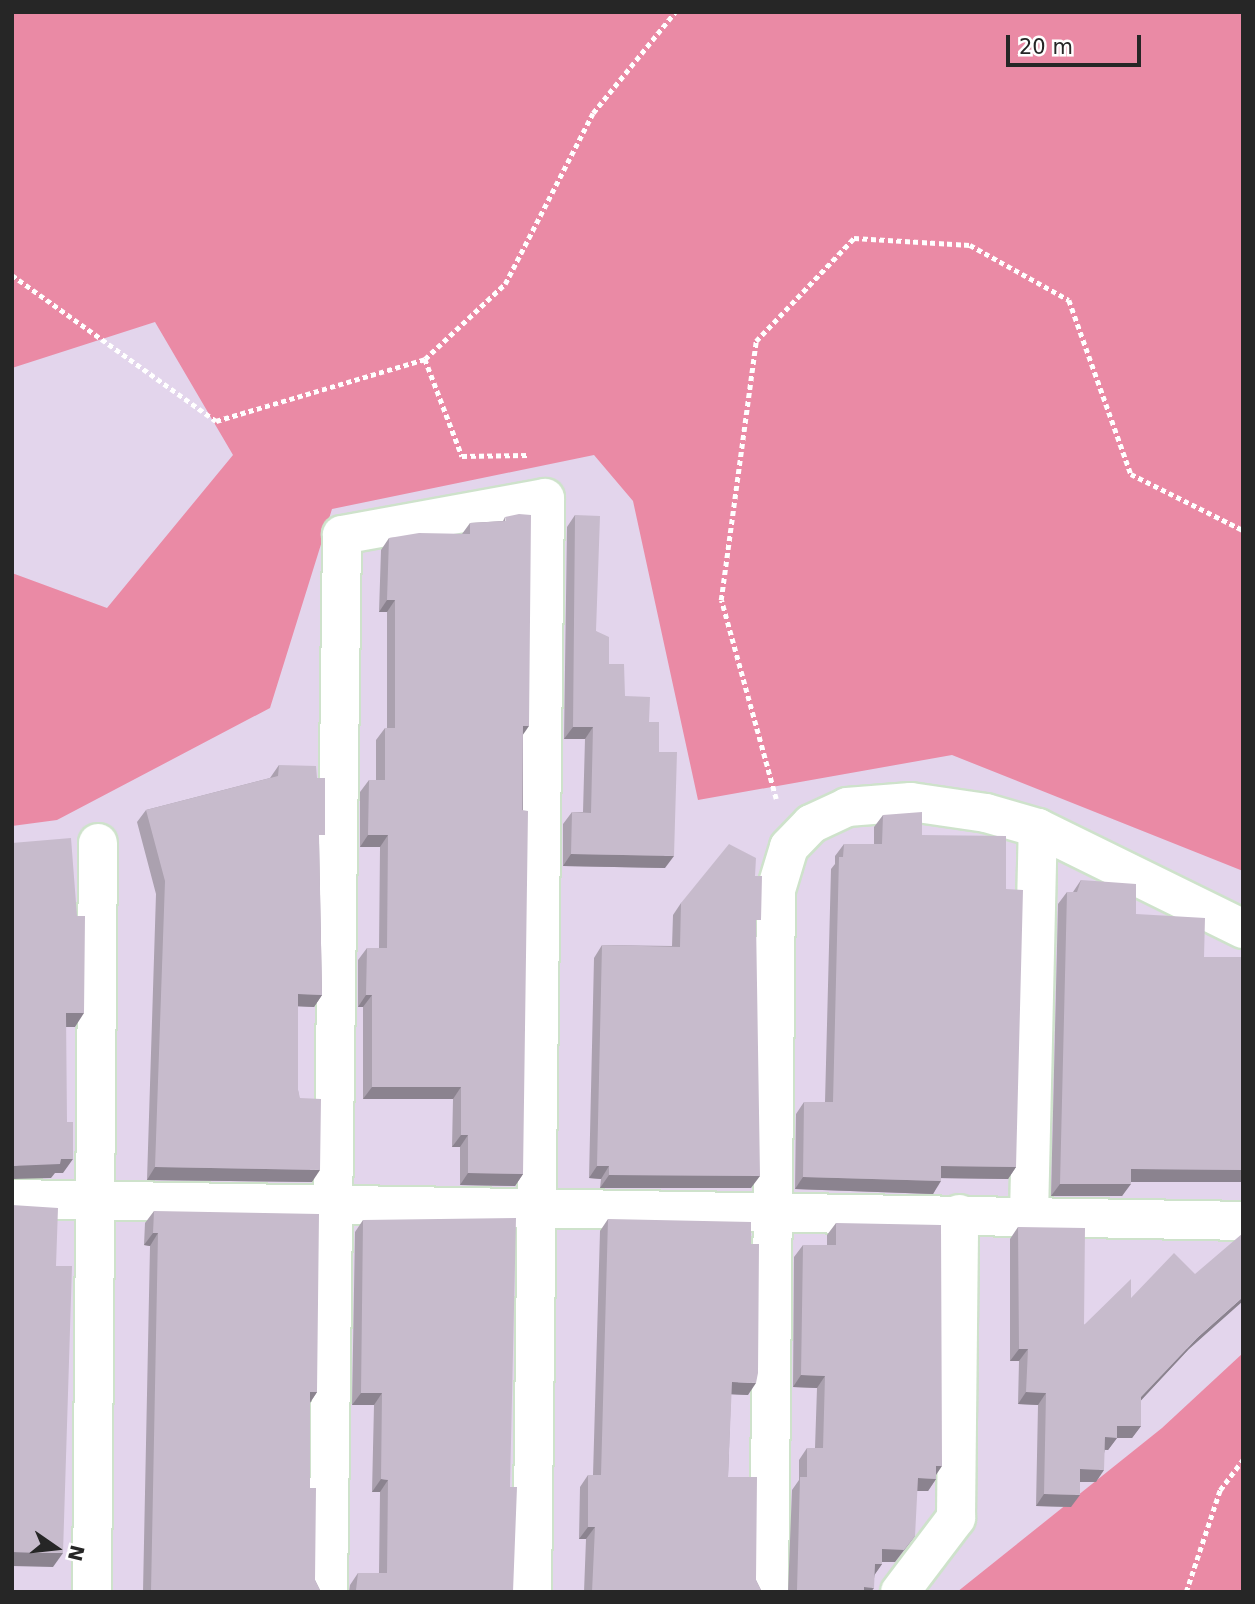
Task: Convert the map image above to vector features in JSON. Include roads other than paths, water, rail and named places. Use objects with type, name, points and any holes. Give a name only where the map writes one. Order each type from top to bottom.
[{"type":"street","points":[[328,1592],[342,535],[545,498],[532,1592]]},
{"type":"street","points":[[769,1592],[770,1211],[776,890],[789,847],[811,824],[846,807],[911,803],[986,813],[1038,828],[1243,929]]},
{"type":"street","points":[[1029,1216],[1038,828]]},
{"type":"street","points":[[92,1592],[98,844]]},
{"type":"street","points":[[12,1199],[1243,1221]]},
{"type":"street","points":[[900,1592],[956,1518],[959,1214]]}]
